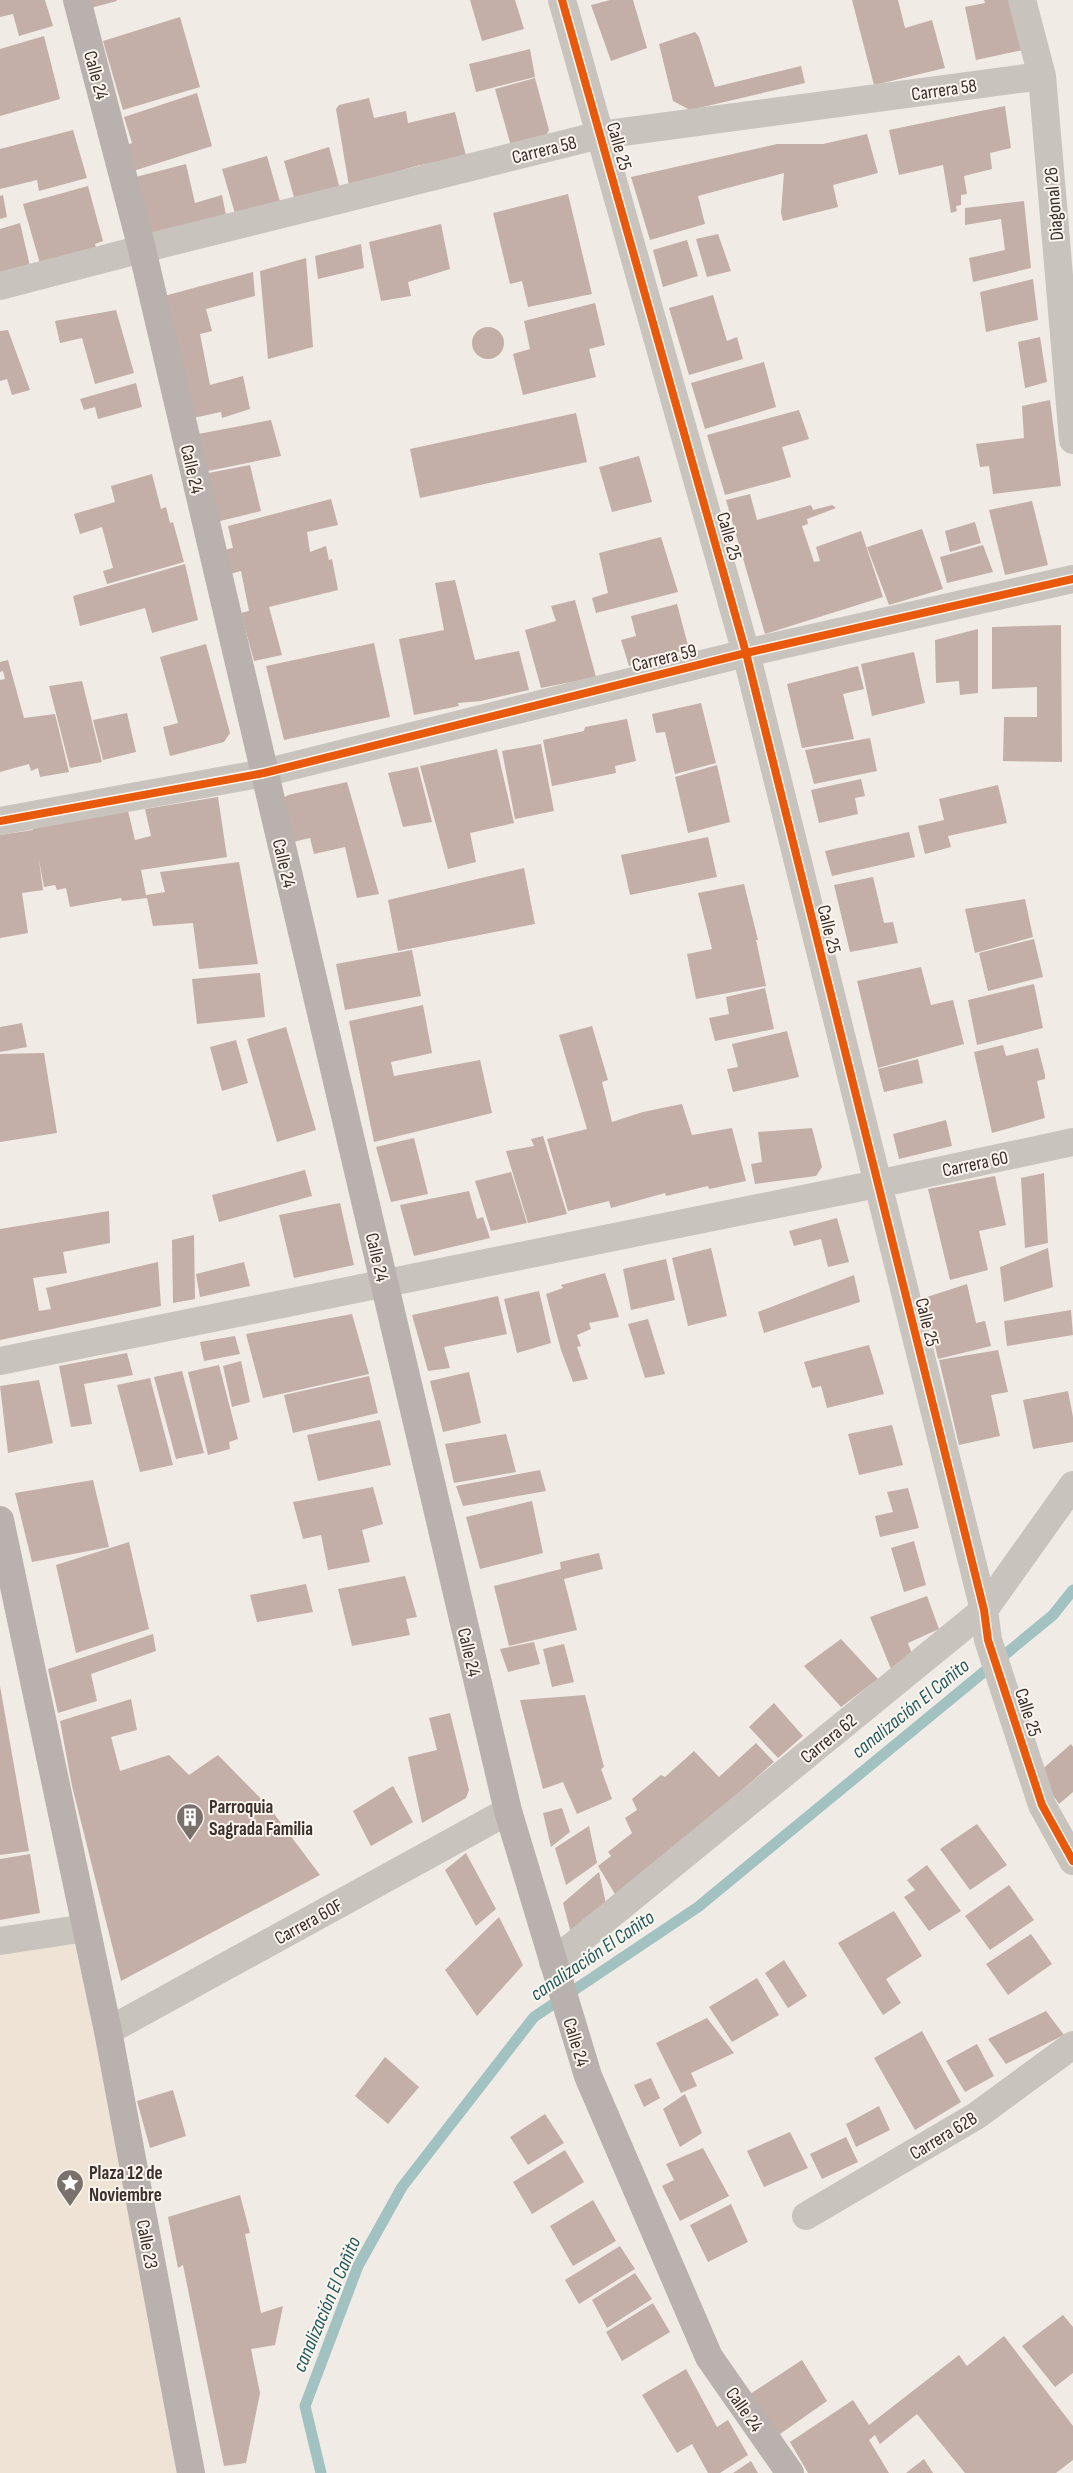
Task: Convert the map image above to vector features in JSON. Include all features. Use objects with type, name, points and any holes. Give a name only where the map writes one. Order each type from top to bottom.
[{"type":"main road","name":"Calle 24","points":[[77,0],[142,249],[508,1811],[588,2076],[708,2357],[790,2473]]},
{"type":"main road","name":"Calle 23","points":[[0,1520],[108,2031],[191,2473]]},
{"type":"street","name":"Calle 25","points":[[562,0],[746,654],[876,1184],[984,1610],[988,1640],[1042,1805],[1073,1861]]},
{"type":"street","name":"Diagonal 26","points":[[1022,0],[1042,76],[1073,440]]},
{"type":"street","name":"Carrera 58","points":[[0,286],[600,136],[1042,76]]},
{"type":"street","name":"Carrera 59","points":[[0,821],[264,773],[746,654],[1073,579]]},
{"type":"street","name":"Carrera 60","points":[[0,1362],[876,1184],[1073,1142]]},
{"type":"street","name":"Carrera 62","points":[[555,1970],[984,1610],[1073,1485]]},
{"type":"street","name":"Carrera 60F","points":[[108,2031],[508,1811]]},
{"type":"street","points":[[0,1941],[86,1928]]},
{"type":"street","name":"Carrera 62B","points":[[806,2216],[976,2116],[1073,2045]]},
{"type":"shaded area","name":"Plaza 12 de Noviembre","points":[[86,1928],[191,2473],[0,2473],[0,1941]]},
{"type":"building","points":[[0,0],[45,0],[53,26],[19,36],[13,14],[0,17]]},
{"type":"building","points":[[80,0],[116,0],[117,1],[83,10]]},
{"type":"building","points":[[470,0],[515,0],[524,29],[482,41]]},
{"type":"building","points":[[610,0],[633,0],[647,48],[611,61],[591,5]]},
{"type":"building","points":[[852,0],[898,0],[905,28],[932,20],[945,68],[874,85]]},
{"type":"building","points":[[984,0],[1011,0],[1023,50],[976,60],[965,7],[985,3]]},
{"type":"building","points":[[180,17],[200,87],[123,110],[103,41]]},
{"type":"building","points":[[695,32],[699,37],[715,87],[801,66],[805,83],[690,110],[673,101],[659,44]]},
{"type":"building","points":[[44,36],[60,99],[0,116],[0,49]]},
{"type":"building","points":[[530,49],[535,77],[476,92],[469,64]]},
{"type":"building","points":[[535,78],[549,130],[545,138],[511,146],[495,89]]},
{"type":"building","points":[[197,93],[212,146],[127,173],[120,148],[132,143],[124,117]]},
{"type":"building","points":[[369,98],[374,118],[406,111],[408,123],[455,112],[466,156],[416,166],[349,186],[336,109],[339,105]]},
{"type":"building","points":[[1005,106],[1011,148],[990,153],[992,169],[964,176],[967,194],[961,195],[961,205],[956,206],[957,211],[951,213],[943,165],[899,175],[889,130]]},
{"type":"building","points":[[73,130],[87,178],[39,191],[37,180],[0,189],[0,149]]},
{"type":"building","points":[[867,134],[878,173],[833,185],[838,207],[783,221],[781,213],[784,173],[698,196],[705,224],[650,240],[631,177],[777,144],[823,144]]},
{"type":"building","points":[[329,147],[340,189],[295,201],[284,161]]},
{"type":"building","points":[[267,156],[281,205],[236,217],[222,169]]},
{"type":"building","points":[[186,164],[195,203],[222,195],[227,220],[145,241],[128,179]]},
{"type":"building","points":[[88,186],[103,241],[95,244],[98,253],[41,267],[23,204]]},
{"type":"building","points":[[568,194],[592,294],[528,307],[522,281],[510,284],[493,213]]},
{"type":"building","points":[[3,195],[7,217],[0,219],[0,196]]},
{"type":"building","points":[[1024,201],[1031,268],[973,282],[969,258],[1005,250],[1001,219],[965,225],[965,208]]},
{"type":"building","points":[[20,223],[30,266],[0,274],[0,229]]},
{"type":"building","points":[[441,224],[450,269],[408,282],[411,296],[381,301],[369,242]]},
{"type":"building","points":[[718,234],[731,271],[707,277],[696,239]]},
{"type":"building","points":[[687,240],[698,276],[663,287],[653,250]]},
{"type":"building","points":[[361,244],[364,268],[318,279],[315,256]]},
{"type":"building","points":[[306,258],[313,347],[268,359],[260,271]]},
{"type":"building","points":[[253,272],[255,296],[206,309],[212,331],[200,334],[210,385],[243,376],[250,409],[222,418],[221,412],[193,418],[164,296]]},
{"type":"building","points":[[1033,279],[1038,320],[986,332],[980,292]]},
{"type":"building","points":[[713,295],[727,341],[737,337],[743,359],[689,375],[669,308]]},
{"type":"building","points":[[595,303],[605,345],[589,349],[596,377],[523,395],[513,354],[530,349],[524,321]]},
{"type":"building","points":[[116,310],[134,373],[95,384],[82,338],[60,343],[55,321]]},
{"type":"building","points":[[488,327],[494,328],[499,332],[503,337],[503,349],[499,354],[494,358],[488,359],[482,358],[477,354],[473,349],[472,343],[473,337],[477,332],[482,328]]},
{"type":"building","points":[[8,330],[30,390],[12,395],[7,379],[0,381],[0,331]]},
{"type":"building","points":[[1040,337],[1047,382],[1025,388],[1018,342]]},
{"type":"building","points":[[764,362],[776,407],[705,429],[691,383]]},
{"type":"building","points":[[136,383],[142,407],[98,419],[95,407],[84,410],[80,399]]},
{"type":"building","points":[[1050,400],[1061,486],[993,494],[989,466],[980,467],[976,444],[1024,438],[1022,406]]},
{"type":"building","points":[[799,410],[809,439],[782,447],[791,477],[725,495],[707,435]]},
{"type":"building","points":[[576,413],[587,462],[420,498],[410,449]]},
{"type":"building","points":[[271,420],[281,456],[203,472],[193,435]]},
{"type":"building","points":[[639,456],[652,502],[612,512],[599,467]]},
{"type":"building","points":[[250,465],[261,511],[216,522],[203,474]]},
{"type":"building","points":[[152,474],[161,509],[166,507],[170,523],[173,522],[184,562],[107,584],[103,571],[113,568],[102,527],[80,534],[74,514],[115,502],[111,486]]},
{"type":"building","points":[[750,494],[757,520],[811,505],[813,510],[832,505],[836,508],[807,519],[808,524],[802,526],[814,562],[820,561],[816,547],[861,531],[883,597],[765,634],[726,500]]},
{"type":"building","points":[[331,499],[338,525],[307,532],[310,552],[326,546],[329,560],[332,559],[338,590],[269,607],[282,655],[254,661],[241,613],[249,611],[241,571],[230,574],[223,550],[233,548],[228,526]]},
{"type":"building","points":[[1032,501],[1048,565],[1005,575],[989,510]]},
{"type":"building","points":[[975,522],[981,543],[950,552],[945,531]]},
{"type":"building","points":[[922,529],[943,589],[889,605],[867,547]]},
{"type":"building","points":[[661,537],[678,592],[596,613],[592,598],[608,593],[599,553]]},
{"type":"building","points":[[983,545],[993,572],[947,583],[940,557]]},
{"type":"building","points":[[185,564],[198,620],[152,633],[145,608],[80,626],[73,596]]},
{"type":"building","points":[[455,580],[475,660],[519,651],[529,690],[481,701],[458,703],[459,706],[414,715],[399,639],[444,630],[435,583]]},
{"type":"building","points":[[575,600],[596,677],[541,688],[525,630],[556,621],[551,606]]},
{"type":"building","points":[[677,604],[689,649],[629,666],[621,640],[636,636],[631,616]]},
{"type":"building","points":[[1061,625],[1062,762],[1003,761],[1004,717],[1037,717],[1037,687],[992,689],[992,627]]},
{"type":"building","points":[[978,629],[978,693],[960,695],[959,681],[936,683],[935,640]]},
{"type":"building","points":[[374,643],[390,717],[284,740],[266,666]]},
{"type":"building","points":[[206,644],[230,733],[224,742],[170,756],[163,727],[178,723],[160,657]]},
{"type":"building","points":[[914,652],[925,703],[872,716],[861,664]]},
{"type":"building","points":[[8,660],[24,718],[55,714],[69,772],[40,777],[38,768],[31,771],[29,764],[0,772],[0,680],[5,679],[3,671],[0,672],[0,662]]},
{"type":"building","points":[[858,666],[864,689],[843,694],[854,739],[802,748],[787,684]]},
{"type":"building","points":[[82,681],[102,762],[70,768],[49,686]]},
{"type":"building","points":[[701,703],[716,763],[675,774],[665,732],[656,733],[652,714]]},
{"type":"building","points":[[127,713],[136,752],[103,760],[93,720]]},
{"type":"building","points":[[627,719],[636,761],[615,766],[616,773],[552,786],[543,740],[584,731],[585,727]]},
{"type":"building","points":[[870,738],[877,771],[814,784],[805,750]]},
{"type":"building","points":[[541,744],[554,811],[515,819],[502,751]]},
{"type":"building","points":[[497,749],[514,823],[470,833],[476,862],[448,869],[420,766]]},
{"type":"building","points":[[717,765],[730,822],[688,833],[675,777]]},
{"type":"building","points":[[418,767],[432,822],[403,827],[388,773]]},
{"type":"building","points":[[861,779],[865,796],[855,798],[858,814],[819,823],[811,790]]},
{"type":"building","points":[[347,782],[379,894],[357,898],[345,847],[314,854],[310,838],[293,842],[281,800],[288,795]]},
{"type":"building","points":[[998,785],[1007,823],[948,836],[951,847],[925,854],[918,826],[944,820],[939,799]]},
{"type":"building","points":[[218,797],[227,857],[141,870],[146,895],[165,892],[160,872],[239,862],[258,964],[199,969],[193,923],[153,926],[147,898],[122,901],[121,898],[70,907],[66,888],[57,890],[55,885],[44,887],[39,860],[43,890],[22,893],[28,933],[0,938],[0,835],[33,830],[33,825],[128,811],[135,840],[151,836],[145,809]]},
{"type":"building","points":[[909,832],[915,857],[832,876],[825,851]]},
{"type":"building","points":[[708,837],[717,877],[630,895],[621,855]]},
{"type":"building","points":[[524,868],[535,924],[398,951],[388,900]]},
{"type":"building","points":[[873,877],[884,923],[893,922],[898,943],[850,952],[834,885]]},
{"type":"building","points":[[744,884],[758,940],[756,940],[766,986],[696,999],[687,954],[712,949],[698,893]]},
{"type":"building","points":[[1025,899],[1033,937],[975,953],[965,909]]},
{"type":"building","points":[[1034,939],[1043,977],[988,991],[979,953]]},
{"type":"building","points":[[412,950],[421,996],[345,1010],[336,964]]},
{"type":"building","points":[[921,967],[931,1005],[953,1000],[964,1044],[878,1068],[857,981]]},
{"type":"building","points":[[260,973],[265,1017],[197,1024],[192,979]]},
{"type":"building","points":[[1034,984],[1043,1028],[977,1045],[968,1000]]},
{"type":"building","points":[[765,988],[774,1029],[715,1041],[709,1018],[729,1014],[726,997]]},
{"type":"building","points":[[423,1005],[432,1053],[391,1062],[394,1076],[480,1060],[492,1113],[374,1142],[349,1021]]},
{"type":"building","points":[[22,1023],[27,1047],[0,1052],[0,1027]]},
{"type":"building","points":[[592,1026],[608,1080],[602,1082],[612,1122],[643,1112],[682,1104],[692,1135],[732,1128],[746,1181],[709,1189],[708,1186],[666,1196],[665,1193],[611,1208],[609,1201],[568,1211],[547,1139],[587,1129],[559,1035]]},
{"type":"building","points":[[286,1027],[316,1130],[277,1142],[247,1039]]},
{"type":"building","points":[[787,1031],[799,1077],[733,1092],[727,1069],[738,1067],[732,1044]]},
{"type":"building","points":[[236,1040],[248,1083],[222,1091],[210,1047]]},
{"type":"building","points":[[1003,1045],[1006,1056],[1038,1048],[1045,1079],[1037,1081],[1045,1118],[992,1133],[974,1052]]},
{"type":"building","points":[[44,1053],[57,1133],[0,1142],[0,1054]]},
{"type":"building","points":[[918,1059],[923,1083],[884,1092],[878,1069]]},
{"type":"building","points":[[946,1120],[952,1146],[899,1159],[893,1134]]},
{"type":"building","points":[[812,1128],[822,1167],[816,1176],[755,1184],[751,1164],[762,1162],[758,1132]]},
{"type":"building","points":[[543,1136],[567,1214],[528,1223],[506,1151],[534,1146],[531,1139]]},
{"type":"building","points":[[414,1138],[428,1194],[391,1202],[376,1147]]},
{"type":"building","points":[[305,1170],[312,1196],[219,1222],[212,1195]]},
{"type":"building","points":[[511,1172],[527,1223],[491,1231],[475,1181]]},
{"type":"building","points":[[1044,1173],[1048,1243],[1025,1248],[1021,1178]]},
{"type":"building","points":[[995,1176],[1006,1225],[979,1231],[988,1270],[950,1280],[928,1189]]},
{"type":"building","points":[[469,1191],[477,1219],[483,1217],[490,1238],[414,1256],[400,1205]]},
{"type":"building","points":[[340,1203],[354,1265],[294,1278],[279,1215]]},
{"type":"building","points":[[109,1211],[110,1243],[63,1252],[67,1273],[33,1278],[39,1311],[51,1309],[46,1288],[158,1262],[161,1306],[0,1340],[0,1229]]},
{"type":"building","points":[[837,1218],[849,1262],[828,1267],[821,1239],[794,1246],[789,1231]]},
{"type":"building","points":[[194,1235],[195,1299],[173,1303],[172,1240]]},
{"type":"building","points":[[711,1248],[727,1316],[688,1326],[672,1258]]},
{"type":"building","points":[[1048,1248],[1053,1287],[1004,1302],[1000,1267]]},
{"type":"building","points":[[666,1259],[675,1300],[631,1310],[623,1269]]},
{"type":"building","points":[[244,1262],[250,1286],[200,1297],[196,1274]]},
{"type":"building","points":[[605,1273],[619,1317],[589,1323],[591,1329],[577,1335],[581,1346],[577,1347],[588,1379],[573,1382],[561,1350],[546,1294],[563,1288],[561,1285]]},
{"type":"building","points":[[854,1275],[860,1302],[764,1333],[758,1312]]},
{"type":"building","points":[[967,1284],[976,1323],[985,1321],[991,1346],[938,1359],[924,1298]]},
{"type":"building","points":[[539,1291],[551,1343],[517,1353],[504,1299]]},
{"type":"building","points":[[498,1296],[507,1334],[444,1347],[450,1368],[428,1371],[412,1315]]},
{"type":"building","points":[[1071,1310],[1073,1335],[1007,1346],[1004,1321]]},
{"type":"building","points":[[352,1314],[369,1374],[263,1398],[246,1334]]},
{"type":"building","points":[[648,1319],[665,1374],[645,1378],[628,1324]]},
{"type":"building","points":[[235,1336],[240,1354],[204,1361],[200,1342]]},
{"type":"building","points":[[869,1345],[884,1394],[827,1408],[821,1386],[812,1388],[804,1362]]},
{"type":"building","points":[[998,1350],[1008,1392],[991,1395],[1000,1436],[959,1445],[939,1360]]},
{"type":"building","points":[[127,1353],[133,1375],[84,1384],[92,1424],[71,1427],[59,1366]]},
{"type":"building","points":[[241,1361],[250,1402],[232,1407],[223,1366]]},
{"type":"building","points":[[219,1365],[238,1439],[229,1442],[230,1449],[208,1455],[188,1372]]},
{"type":"building","points":[[182,1371],[204,1453],[176,1459],[154,1377]]},
{"type":"building","points":[[469,1372],[481,1423],[443,1432],[430,1381]]},
{"type":"building","points":[[369,1376],[378,1413],[293,1433],[284,1395]]},
{"type":"building","points":[[150,1378],[173,1465],[140,1472],[117,1385]]},
{"type":"building","points":[[39,1380],[53,1443],[8,1453],[0,1386]]},
{"type":"building","points":[[1068,1391],[1073,1417],[1073,1442],[1033,1449],[1023,1400]]},
{"type":"building","points":[[380,1420],[391,1465],[318,1481],[307,1435]]},
{"type":"building","points":[[892,1425],[903,1465],[859,1475],[848,1434]]},
{"type":"building","points":[[506,1434],[516,1472],[454,1483],[445,1444]]},
{"type":"building","points":[[540,1470],[546,1491],[463,1506],[456,1486]]},
{"type":"building","points":[[93,1480],[109,1547],[32,1562],[15,1493]]},
{"type":"building","points":[[373,1487],[383,1524],[362,1530],[370,1562],[328,1570],[321,1535],[303,1539],[293,1502]]},
{"type":"building","points":[[908,1488],[919,1528],[880,1537],[875,1516],[893,1512],[887,1492]]},
{"type":"building","points":[[532,1501],[543,1553],[480,1569],[466,1517]]},
{"type":"building","points":[[914,1541],[926,1585],[904,1592],[891,1548]]},
{"type":"building","points":[[129,1542],[149,1629],[76,1653],[56,1565]]},
{"type":"building","points":[[599,1553],[603,1569],[564,1579],[577,1630],[509,1646],[494,1586],[561,1569],[560,1562]]},
{"type":"building","points":[[405,1576],[417,1617],[406,1619],[410,1635],[352,1646],[338,1589]]},
{"type":"building","points":[[306,1584],[313,1612],[257,1622],[250,1595]]},
{"type":"building","points":[[927,1596],[939,1629],[908,1643],[912,1654],[891,1669],[870,1617]]},
{"type":"building","points":[[153,1634],[156,1651],[91,1674],[97,1701],[58,1713],[48,1669]]},
{"type":"building","points":[[841,1639],[878,1679],[841,1707],[804,1666]]},
{"type":"building","points":[[534,1642],[540,1664],[508,1672],[500,1649]]},
{"type":"building","points":[[564,1644],[574,1682],[552,1687],[543,1649]]},
{"type":"building","points":[[0,1686],[29,1851],[0,1855]]},
{"type":"building","points":[[585,1695],[604,1767],[601,1769],[612,1799],[577,1814],[563,1782],[543,1789],[520,1700]]},
{"type":"building","name":"Parroquia Sagrada Familia","points":[[131,1699],[137,1730],[111,1737],[120,1771],[169,1755],[189,1775],[218,1755],[269,1807],[320,1875],[121,1981],[72,1786],[60,1721]]},
{"type":"building","points":[[774,1703],[803,1736],[778,1758],[749,1727]]},
{"type":"building","points":[[450,1713],[469,1790],[466,1798],[422,1823],[408,1757],[437,1750],[429,1718]]},
{"type":"building","points":[[756,1743],[774,1762],[618,1899],[598,1866],[611,1856],[608,1852],[632,1833],[625,1818],[637,1810],[632,1799],[661,1775],[665,1777],[694,1751],[719,1777]]},
{"type":"building","points":[[1071,1744],[1073,1747],[1073,1792],[1059,1804],[1038,1773]]},
{"type":"building","points":[[393,1786],[413,1822],[371,1846],[353,1811]]},
{"type":"building","points":[[562,1808],[570,1832],[551,1847],[543,1813]]},
{"type":"building","points":[[977,1824],[1007,1865],[970,1890],[940,1849]]},
{"type":"building","points":[[589,1826],[597,1863],[566,1885],[555,1848]]},
{"type":"building","points":[[466,1853],[496,1909],[476,1926],[445,1870]]},
{"type":"building","points":[[30,1854],[40,1913],[0,1920],[0,1859]]},
{"type":"building","points":[[927,1865],[961,1911],[929,1931],[904,1897],[915,1890],[907,1880]]},
{"type":"building","points":[[599,1872],[607,1908],[572,1937],[563,1903]]},
{"type":"building","points":[[1009,1885],[1034,1920],[990,1950],[965,1916]]},
{"type":"building","points":[[894,1911],[922,1956],[886,1979],[901,2003],[883,2015],[838,1943]]},
{"type":"building","points":[[499,1917],[523,1965],[477,2016],[445,1970]]},
{"type":"building","points":[[1031,1934],[1052,1964],[1008,1995],[986,1964]]},
{"type":"building","points":[[784,1960],[807,1996],[788,2008],[765,1973]]},
{"type":"building","points":[[757,1978],[779,2015],[732,2042],[709,2007]]},
{"type":"building","points":[[1046,2011],[1064,2035],[1006,2064],[988,2039]]},
{"type":"building","points":[[707,2018],[734,2053],[691,2073],[697,2086],[681,2093],[656,2043]]},
{"type":"building","points":[[922,2031],[961,2102],[915,2130],[874,2058]]},
{"type":"building","points":[[977,2044],[994,2076],[965,2092],[946,2061]]},
{"type":"building","points":[[385,2057],[419,2087],[388,2124],[355,2096]]},
{"type":"building","points":[[651,2078],[660,2098],[644,2107],[634,2085]]},
{"type":"building","points":[[173,2090],[186,2136],[150,2148],[137,2101]]},
{"type":"building","points":[[685,2094],[702,2133],[680,2147],[663,2109]]},
{"type":"building","points":[[879,2106],[890,2130],[856,2147],[846,2124]]},
{"type":"building","points":[[545,2114],[564,2143],[528,2165],[510,2137]]},
{"type":"building","points":[[790,2132],[808,2168],[764,2187],[747,2151]]},
{"type":"building","points":[[846,2137],[858,2162],[822,2179],[810,2154]]},
{"type":"building","points":[[703,2148],[729,2196],[680,2221],[662,2186],[674,2180],[666,2164]]},
{"type":"building","points":[[565,2150],[584,2182],[532,2214],[513,2182]]},
{"type":"building","points":[[240,2195],[250,2233],[245,2234],[261,2313],[283,2306],[275,2345],[251,2349],[260,2393],[246,2463],[224,2466],[183,2265],[178,2268],[168,2217]]},
{"type":"building","points":[[593,2200],[616,2241],[573,2266],[550,2226]]},
{"type":"building","points":[[731,2204],[748,2242],[708,2262],[690,2225]]},
{"type":"building","points":[[620,2246],[635,2269],[579,2304],[565,2280]]},
{"type":"building","points":[[635,2273],[652,2299],[607,2328],[592,2300]]},
{"type":"building","points":[[653,2303],[670,2332],[622,2361],[606,2332]]},
{"type":"building","points":[[1063,2315],[1073,2327],[1073,2373],[1055,2387],[1022,2346]]},
{"type":"building","points":[[1004,2336],[1073,2426],[1073,2460],[1056,2473],[965,2473],[917,2414],[880,2444],[875,2435],[869,2440],[889,2473],[808,2473],[790,2442],[853,2400],[869,2425],[959,2355],[967,2366]]},
{"type":"building","points":[[802,2360],[827,2401],[770,2441],[744,2398]]},
{"type":"building","points":[[686,2369],[717,2427],[728,2420],[748,2455],[720,2473],[708,2473],[692,2444],[677,2453],[642,2395]]},
{"type":"building","points":[[924,2459],[933,2473],[906,2473]]},
{"type":"building","points":[[751,2461],[758,2473],[733,2473]]},
{"type":"waterway","name":"canalización El Cañito","points":[[321,2473],[305,2406],[358,2266],[402,2187],[534,2017],[698,1907],[1053,1615],[1073,1590]]},
{"type":"cycle path","points":[[562,0],[746,653],[984,1610],[988,1640],[1042,1805],[1073,1861]]},
{"type":"cycle path","points":[[0,821],[264,773],[746,653],[1073,579]]},
{"type":"place","name":"Parroquia Sagrada Familia","points":[[190,1841]]},
{"type":"place","name":"Plaza 12 de Noviembre","points":[[70,2207]]}]
